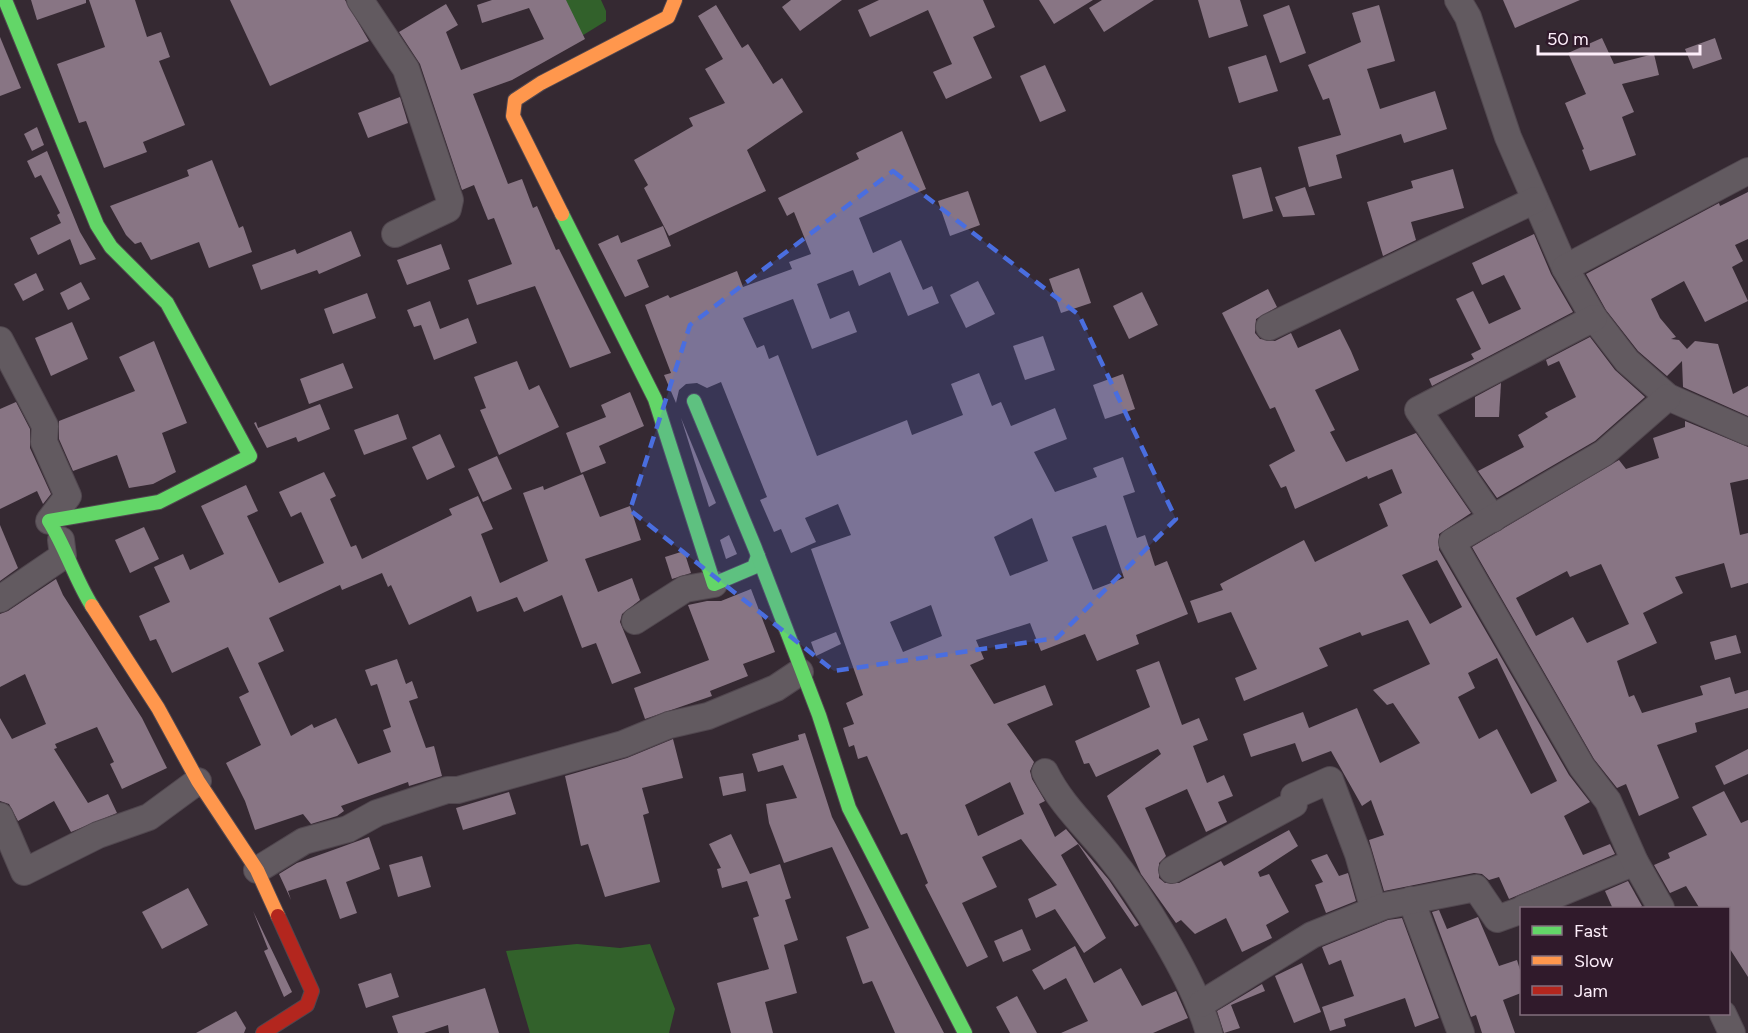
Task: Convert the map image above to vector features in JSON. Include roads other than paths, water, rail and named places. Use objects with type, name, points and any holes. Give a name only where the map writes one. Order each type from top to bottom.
[{"type":"street","points":[[5,0],[97,225],[111,247],[167,303],[250,456],[159,502],[55,531]]},
{"type":"street","points":[[360,0],[406,69],[450,200],[448,209],[395,234]]},
{"type":"street","points":[[675,0],[668,17],[541,83],[515,100],[513,116],[655,399],[714,584]]},
{"type":"street","points":[[1458,0],[1468,17],[1508,137],[1565,268],[1594,318],[1627,361],[1668,397],[1748,432]]},
{"type":"street","points":[[1565,268],[1748,171]]},
{"type":"street","points":[[1269,327],[1535,200]]},
{"type":"street","points":[[1494,519],[1418,410],[1594,318]]},
{"type":"street","points":[[0,340],[45,426],[44,442],[68,496],[55,531],[63,556],[0,599]]},
{"type":"street","points":[[1660,907],[1635,862],[1608,801],[1582,766],[1452,542],[1604,453],[1668,397]]},
{"type":"street","points":[[694,401],[758,556],[800,672],[819,715],[849,808],[964,1033]]},
{"type":"street","points":[[55,531],[78,585],[158,708],[198,780],[257,870],[312,991],[307,1005],[263,1033]]},
{"type":"street","points":[[635,621],[685,589],[714,584],[754,567],[758,556]]},
{"type":"street","points":[[257,870],[304,841],[348,829],[377,813],[447,790],[458,790],[623,744],[669,725],[708,716],[776,688],[800,672]]},
{"type":"street","points":[[1045,772],[1053,790],[1109,855],[1137,894],[1201,1004],[1209,1033]]},
{"type":"street","points":[[0,816],[24,872],[98,835],[149,817],[198,780]]},
{"type":"street","points":[[1172,870],[1294,804],[1294,796],[1330,780],[1358,854],[1374,910]]},
{"type":"street","points":[[1528,907],[1635,862]]},
{"type":"street","points":[[1201,1004],[1312,934],[1374,910],[1411,900],[1476,888],[1497,920],[1520,910]]},
{"type":"street","points":[[1411,900],[1461,1033]]},
{"type":"street","points":[[1723,1015],[1732,1033]]}]
